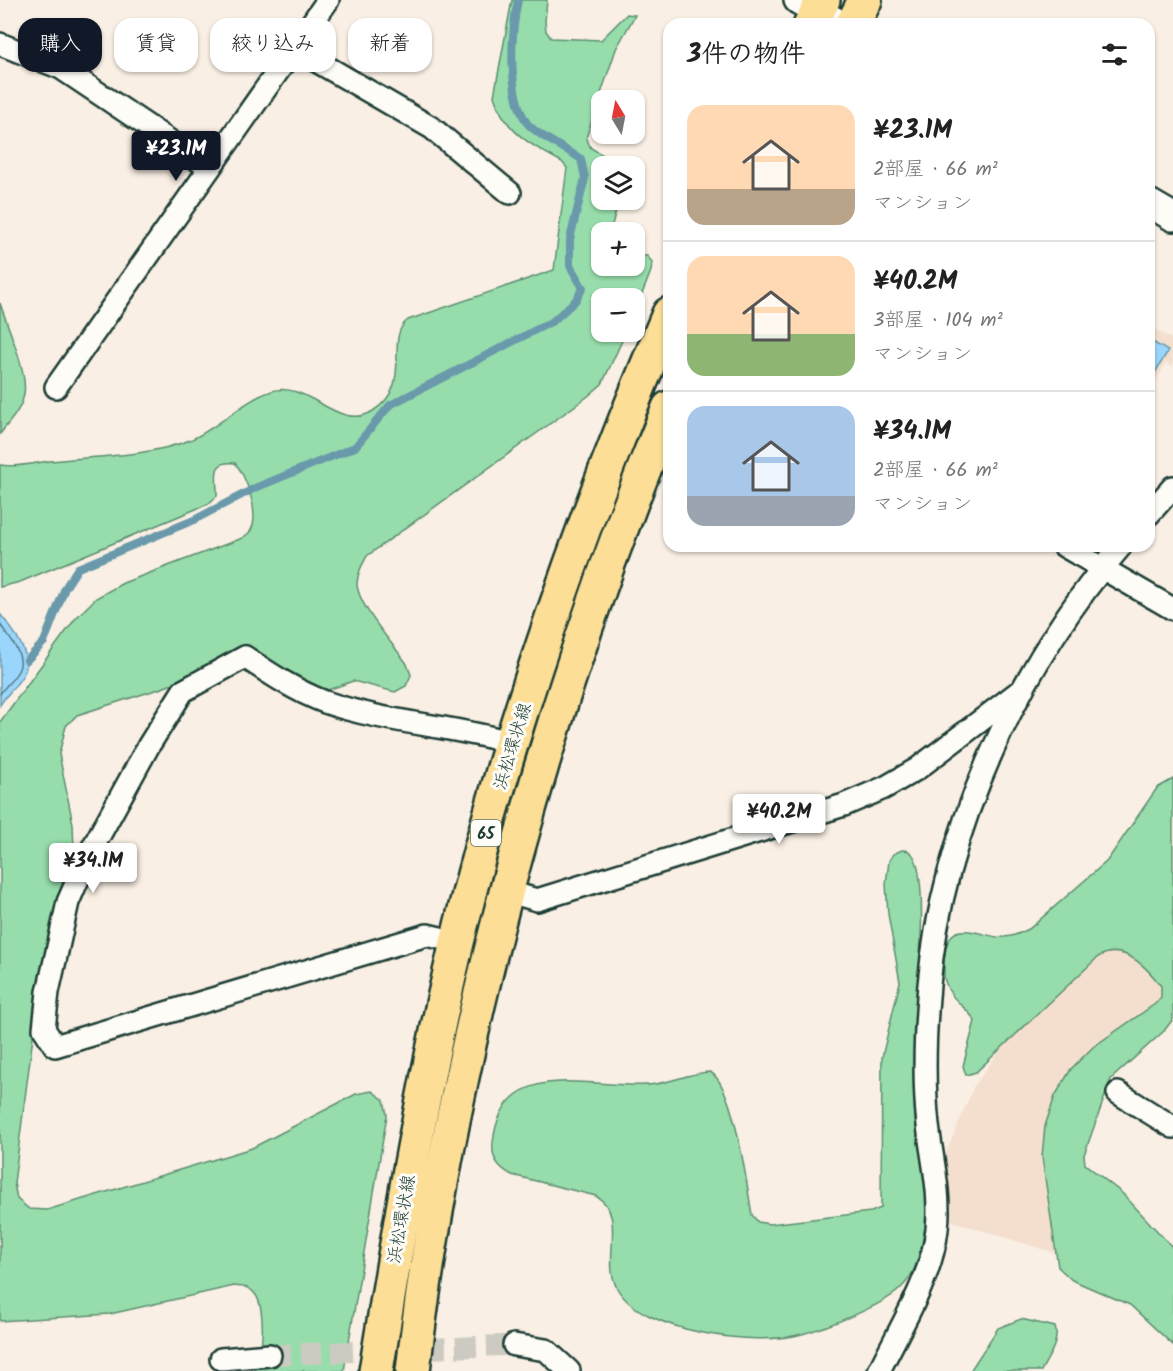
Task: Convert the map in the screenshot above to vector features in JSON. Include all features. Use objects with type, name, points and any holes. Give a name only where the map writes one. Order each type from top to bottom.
[{"type":"main road","points":[[856,18],[865,0]]},
{"type":"main road","name":"浜松環状線","points":[[376,1371],[415,1137],[457,942],[513,743],[590,516],[663,329]]},
{"type":"main road","name":"浜松環状線","points":[[413,1371],[445,1158],[506,891],[580,644],[640,477],[663,422]]},
{"type":"street","points":[[315,18],[327,0]]},
{"type":"street","points":[[0,44],[61,68],[210,168]]},
{"type":"street","points":[[56,387],[277,72]]},
{"type":"street","points":[[335,72],[432,128],[510,193]]},
{"type":"street","points":[[1155,206],[1173,217]]},
{"type":"street","points":[[1155,507],[1173,487]]},
{"type":"street","points":[[1074,552],[1173,609]]},
{"type":"street","points":[[879,1371],[929,1264],[937,1230],[939,1196],[925,1091],[929,985],[942,903],[967,820],[1020,691],[1068,613],[1116,552]]},
{"type":"street","points":[[457,942],[427,935],[55,1046],[44,1029],[48,992],[68,903],[88,856],[149,744],[183,691],[244,657],[300,691],[325,702],[483,734],[513,743]]},
{"type":"street","points":[[506,891],[537,900],[844,805],[884,788],[917,769],[1020,691]]},
{"type":"street","points":[[1118,1093],[1173,1127]]},
{"type":"street","points":[[514,1345],[546,1350],[569,1371]]},
{"type":"street","points":[[221,1359],[270,1354]]},
{"type":"shaded area","points":[[1155,330],[1173,340],[1173,367],[1166,363],[1155,382]]},
{"type":"shaded area","points":[[1119,950],[1131,956],[1155,979],[1161,987],[1161,997],[1155,1004],[1093,1047],[1043,1157],[1055,1253],[949,1220],[950,1196],[945,1155],[974,1086],[1005,1044],[1098,957],[1108,951]]},
{"type":"green space","points":[[512,0],[547,0],[546,31],[551,38],[601,40],[627,14],[635,15],[616,49],[602,90],[591,90],[591,123],[586,138],[591,148],[604,156],[591,156],[591,210],[616,210],[613,222],[591,222],[591,276],[645,276],[645,256],[652,262],[651,271],[644,288],[591,288],[591,342],[621,342],[602,384],[367,556],[358,575],[359,592],[377,625],[407,664],[411,675],[406,686],[395,692],[353,681],[328,690],[319,688],[304,683],[255,652],[162,688],[77,715],[66,726],[59,754],[73,824],[74,851],[39,990],[14,1183],[17,1199],[29,1209],[47,1210],[252,1148],[356,1094],[372,1091],[384,1100],[387,1115],[344,1371],[253,1371],[260,1356],[261,1309],[255,1294],[243,1287],[234,1286],[110,1314],[0,1321],[0,722],[75,619],[96,598],[123,583],[242,538],[251,530],[254,515],[251,495],[239,469],[235,463],[221,464],[216,477],[217,496],[208,504],[20,582],[0,587],[0,465],[18,466],[121,455],[173,446],[201,435],[251,401],[272,391],[285,390],[298,393],[348,416],[360,416],[373,411],[386,400],[393,388],[398,338],[401,328],[408,320],[554,270],[567,168],[562,162],[540,150],[512,128],[494,96]]},
{"type":"green space","points":[[0,303],[20,361],[24,394],[15,415],[0,434]]},
{"type":"green space","points":[[1173,779],[1173,1019],[1164,1031],[1111,1079],[1084,1155],[1085,1164],[1122,1193],[1173,1248],[1173,1345],[1130,1305],[1072,1280],[1058,1267],[1042,1157],[1045,1126],[1055,1096],[1071,1069],[1093,1047],[1155,1004],[1161,997],[1161,986],[1141,964],[1125,954],[1107,953],[1098,957],[976,1072],[966,1075],[963,1066],[975,1021],[948,990],[944,968],[948,941],[958,932],[973,931],[1002,937],[1029,929],[1107,861],[1157,788]]},
{"type":"green space","points":[[902,850],[910,852],[916,862],[920,880],[921,904],[914,1099],[927,1206],[923,1244],[915,1269],[901,1288],[881,1302],[825,1326],[782,1338],[758,1339],[702,1333],[674,1326],[650,1316],[630,1303],[617,1288],[611,1264],[611,1214],[605,1204],[596,1196],[512,1175],[503,1169],[493,1154],[493,1143],[500,1115],[513,1097],[531,1087],[552,1082],[647,1085],[710,1072],[718,1080],[733,1115],[752,1215],[758,1222],[770,1224],[871,1212],[881,1208],[882,1057],[900,982],[888,914],[886,884],[889,861],[893,854]]},
{"type":"green space","points":[[1021,1319],[1055,1327],[1055,1344],[1041,1371],[970,1371],[998,1328]]},
{"type":"water","points":[[1155,343],[1168,351],[1155,373]]},
{"type":"water","points":[[0,614],[19,641],[26,657],[26,664],[22,676],[0,705]]},
{"type":"waterway","points":[[27,660],[44,642],[65,588],[78,568],[194,520],[255,488],[355,447],[390,405],[553,321],[575,301],[583,288],[570,266],[570,239],[585,178],[581,159],[531,127],[521,110],[516,96],[512,63],[518,0]]},
{"type":"tunnel","points":[[270,1355],[514,1345]]}]
